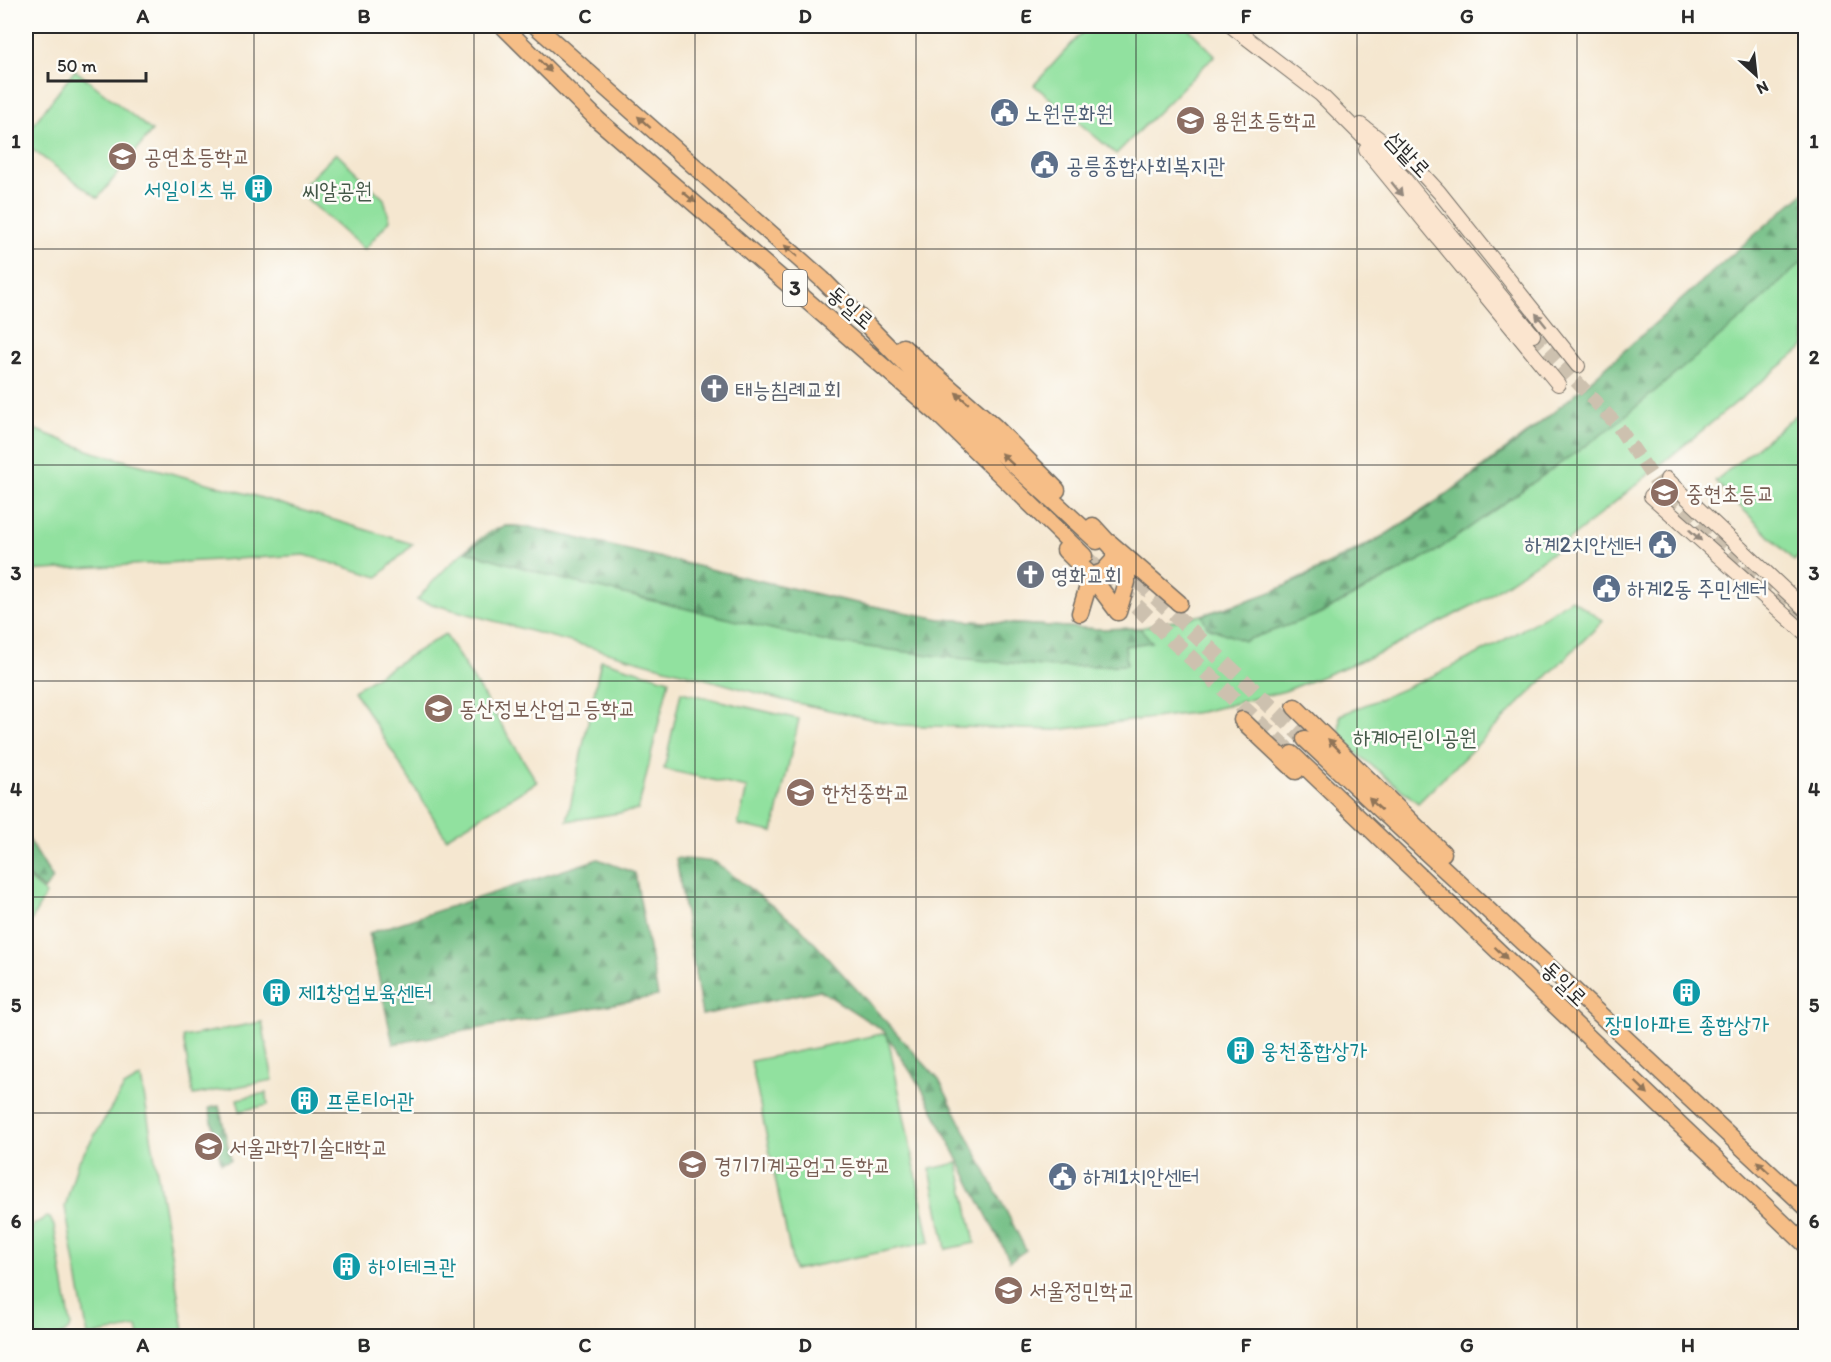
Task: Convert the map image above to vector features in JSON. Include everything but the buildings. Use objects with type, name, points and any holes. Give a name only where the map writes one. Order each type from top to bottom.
[{"type":"main road","name":"동일로","points":[[503,26],[598,120],[938,414],[1084,556]]},
{"type":"main road","name":"동일로","points":[[536,26],[857,312],[916,375],[1103,542],[1127,558],[1179,603]]},
{"type":"main road","name":"섬밭로","points":[[1231,26],[1321,95],[1402,176],[1533,335]]},
{"type":"main road","points":[[1321,95],[1415,166],[1578,366]]},
{"type":"main road","points":[[1321,95],[1558,384]]},
{"type":"main road","points":[[843,330],[927,415],[982,464],[1091,576],[1118,612],[1127,582],[1127,558]]},
{"type":"main road","points":[[1667,480],[1806,610]]},
{"type":"main road","points":[[1651,496],[1806,634]]},
{"type":"main road","points":[[1091,576],[1103,572],[1114,560],[1114,549],[1103,542]]},
{"type":"main road","points":[[1080,613],[1091,576]]},
{"type":"main road","points":[[1295,707],[1468,878],[1488,909]]},
{"type":"main road","points":[[1242,720],[1442,909],[1471,925]]},
{"type":"main road","name":"동일로","points":[[1305,739],[1806,1206]]},
{"type":"main road","name":"동일로","points":[[1292,754],[1806,1245]]},
{"type":"green space","points":[[1088,26],[1186,26],[1215,55],[1116,154],[1034,85]]},
{"type":"green space","points":[[75,70],[152,131],[98,198],[26,145],[26,134]]},
{"type":"green space","name":"씨알공원","points":[[336,153],[384,199],[390,220],[364,250],[298,191]]},
{"type":"green space","points":[[1805,192],[1805,346],[1559,548],[1479,602],[1387,650],[1285,691],[1201,712],[1056,730],[898,725],[783,700],[417,600],[470,546],[495,530],[512,526],[529,527],[842,600],[940,619],[1098,629],[1140,628],[1202,615],[1273,592],[1385,535],[1447,494],[1557,410]]},
{"type":"green space","points":[[1805,192],[1805,259],[1741,319],[1612,427],[1435,552],[1320,614],[1244,641],[1207,627],[1202,615],[1290,584],[1372,543],[1450,493],[1596,376]]},
{"type":"green space","points":[[1805,408],[1805,550],[1794,561],[1715,481]]},
{"type":"green space","points":[[26,426],[93,452],[255,496],[413,544],[378,577],[305,555],[27,571]]},
{"type":"green space","points":[[505,526],[529,527],[842,600],[940,619],[1098,629],[1140,628],[1152,642],[1125,646],[1127,665],[1053,667],[945,657],[822,641],[561,579],[465,551]]},
{"type":"green space","name":"하계어린이공원","points":[[1571,599],[1603,621],[1418,803],[1339,739],[1340,715],[1488,649]]},
{"type":"green space","points":[[445,634],[537,782],[446,838],[354,690]]},
{"type":"green space","points":[[601,660],[669,680],[638,810],[567,821]]},
{"type":"green space","points":[[681,692],[799,719],[773,832],[738,825],[747,788],[664,769]]},
{"type":"green space","points":[[26,835],[53,879],[44,890],[26,875]]},
{"type":"green space","points":[[676,858],[715,862],[800,927],[939,1080],[1026,1250],[1010,1261],[922,1089],[884,1031],[820,990],[702,1015]]},
{"type":"green space","points":[[598,859],[635,873],[658,996],[393,1044],[369,933]]},
{"type":"green space","points":[[26,877],[46,894],[26,930]]},
{"type":"green space","points":[[262,1022],[273,1080],[193,1095],[183,1037]]},
{"type":"green space","points":[[887,1033],[930,1242],[794,1270],[751,1061]]},
{"type":"green space","points":[[141,1077],[185,1336],[139,1336],[137,1327],[88,1336],[65,1207],[77,1164],[124,1087]]},
{"type":"green space","points":[[266,1093],[268,1105],[240,1111],[237,1099]]},
{"type":"green space","points":[[219,1106],[231,1160],[221,1163],[209,1108]]},
{"type":"green space","points":[[958,1163],[975,1243],[946,1249],[930,1169]]},
{"type":"green space","points":[[46,1217],[50,1218],[54,1226],[71,1326],[63,1334],[57,1336],[26,1336],[26,1241],[33,1225]]},
{"type":"tunnel","points":[[1533,335],[1617,425],[1660,488],[1806,621]]},
{"type":"tunnel","points":[[1084,556],[1292,754]]},
{"type":"tunnel","points":[[1121,564],[1305,739]]},
{"type":"place","name":"노원문화원","points":[[1004,113]]},
{"type":"place","name":"용원초등학교","points":[[1191,120]]},
{"type":"place","name":"공연초등학교","points":[[123,156]]},
{"type":"place","name":"공릉종합사회복지관","points":[[1045,165]]},
{"type":"place","name":"서일이츠 뷰","points":[[258,189]]},
{"type":"place","name":"태능침례교회","points":[[714,389]]},
{"type":"place","name":"중현초등교","points":[[1665,493]]},
{"type":"place","name":"하계2치안센터","points":[[1663,544]]},
{"type":"place","name":"영화교회","points":[[1030,575]]},
{"type":"place","name":"하계2동 주민센터","points":[[1606,588]]},
{"type":"place","name":"동산정보산업고등학교","points":[[438,708]]},
{"type":"place","name":"한천중학교","points":[[801,792]]},
{"type":"place","name":"제1창업보육센터","points":[[277,992]]},
{"type":"place","name":"장미아파트 종합상가","points":[[1687,992]]},
{"type":"place","name":"웅천종합상가","points":[[1240,1050]]},
{"type":"place","name":"프론티어관","points":[[305,1100]]},
{"type":"place","name":"서울과학기술대학교","points":[[208,1147]]},
{"type":"place","name":"경기기계공업고등학교","points":[[693,1165]]},
{"type":"place","name":"하계1치안센터","points":[[1062,1176]]},
{"type":"place","name":"하이테크관","points":[[347,1266]]},
{"type":"place","name":"서울정민학교","points":[[1008,1290]]}]
